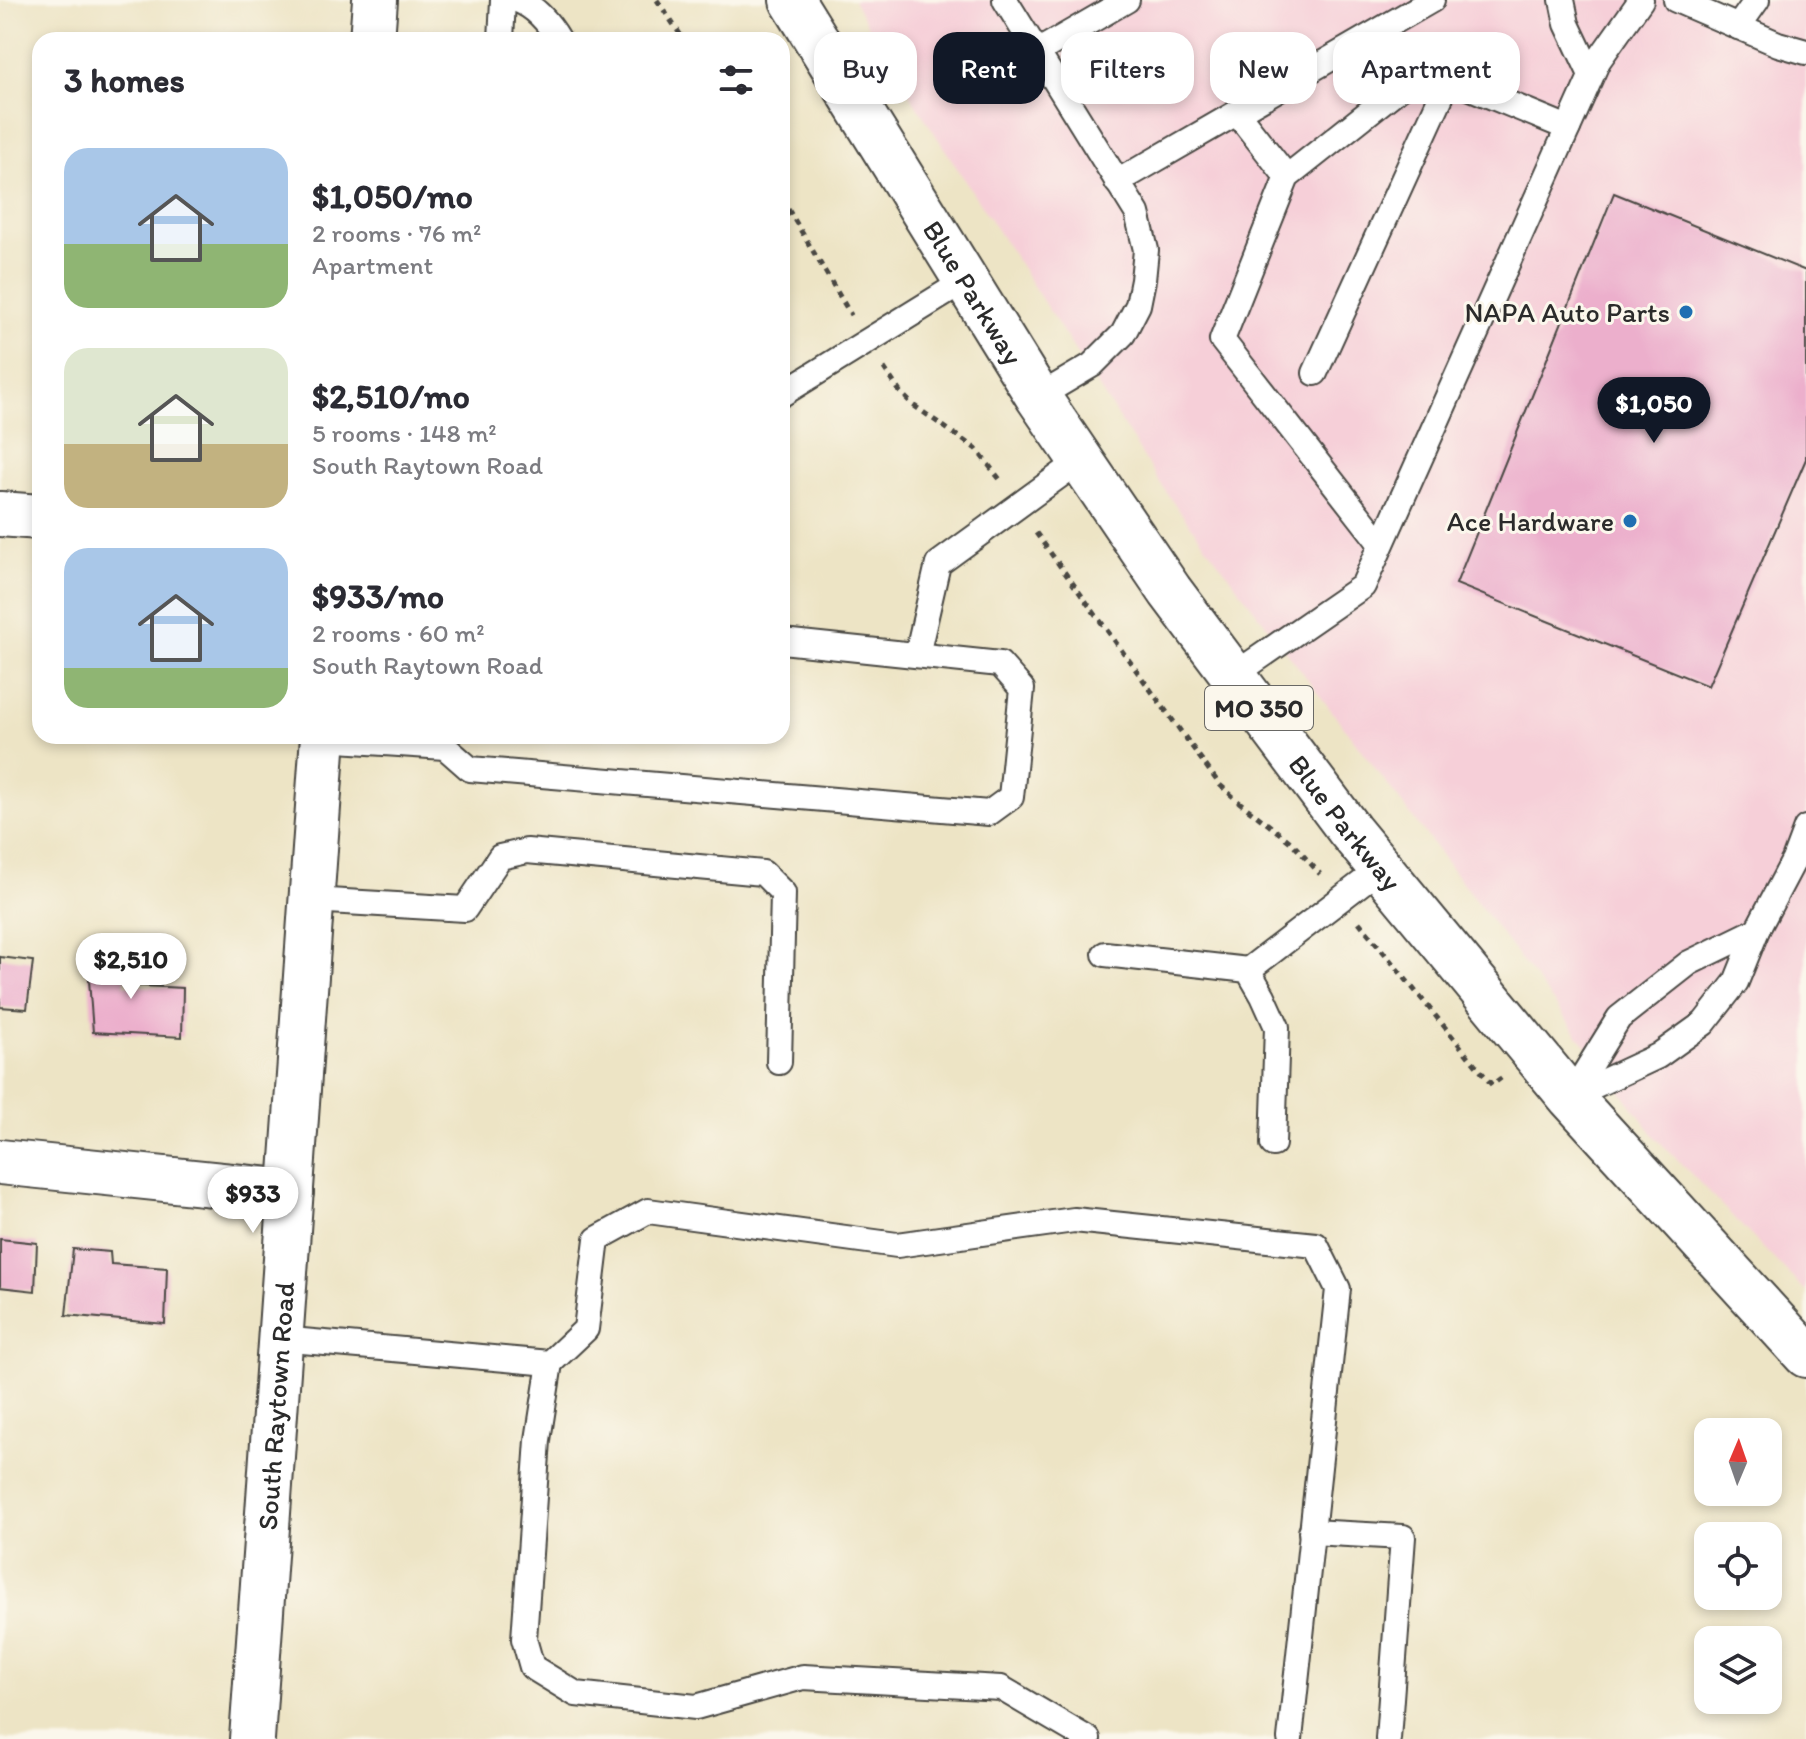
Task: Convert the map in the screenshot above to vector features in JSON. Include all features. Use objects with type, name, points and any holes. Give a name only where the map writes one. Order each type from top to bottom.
[{"type":"main road","points":[[373,32],[375,0]]},
{"type":"main road","name":"Blue Parkway","points":[[792,0],[1038,397],[1170,591],[1350,831],[1570,1097],[1806,1355]]},
{"type":"main road","points":[[0,514],[32,516]]},
{"type":"main road","name":"South Raytown Road","points":[[252,1739],[322,744]]},
{"type":"main road","points":[[0,1162],[291,1192]]},
{"type":"lane","points":[[501,32],[503,0]]},
{"type":"lane","points":[[517,0],[540,13],[553,32]]},
{"type":"lane","points":[[1005,0],[1025,32]]},
{"type":"lane","points":[[1045,47],[1127,0]]},
{"type":"lane","points":[[1117,182],[1432,0]]},
{"type":"lane","points":[[1562,0],[1567,24],[1591,75]]},
{"type":"lane","points":[[1234,675],[1363,586],[1591,75],[1641,0]]},
{"type":"lane","points":[[1676,0],[1778,44],[1806,52]]},
{"type":"lane","points":[[1738,27],[1757,0]]},
{"type":"lane","points":[[1038,397],[1092,365],[1123,334],[1138,305],[1146,250],[1137,213],[1045,65]]},
{"type":"lane","points":[[1379,104],[1287,177],[1222,340],[1381,544]]},
{"type":"lane","points":[[1315,373],[1438,104]]},
{"type":"lane","points":[[1510,104],[1568,128]]},
{"type":"lane","points":[[1237,113],[1287,177]]},
{"type":"lane","points":[[790,389],[965,281]]},
{"type":"lane","points":[[917,655],[938,564],[1081,460]]},
{"type":"lane","points":[[436,744],[445,747],[470,769],[989,813],[1011,797],[1022,689],[1000,664],[790,642]]},
{"type":"lane","points":[[1570,1097],[1658,1056],[1704,1023],[1736,982],[1757,930],[1794,860],[1806,828]]},
{"type":"lane","points":[[311,900],[465,909],[500,857],[527,851],[763,873],[783,893],[779,1062]]},
{"type":"lane","points":[[1105,954],[1248,970],[1381,868]]},
{"type":"lane","points":[[1570,1097],[1619,1018],[1689,963],[1757,930]]},
{"type":"lane","points":[[1248,970],[1277,1027],[1273,1144]]},
{"type":"lane","points":[[1088,1739],[1001,1688],[803,1677],[696,1707],[576,1694],[532,1667],[524,1639],[538,1440],[550,1363],[586,1329],[597,1239],[648,1211],[897,1245],[1074,1220],[1316,1245],[1338,1289],[1290,1739]]},
{"type":"lane","points":[[280,1339],[550,1363]]},
{"type":"lane","points":[[1311,1532],[1403,1537],[1388,1739]]},
{"type":"path","points":[[657,0],[679,32]]},
{"type":"path","points":[[790,212],[853,318]]},
{"type":"path","points":[[884,369],[913,405],[976,449],[997,475]]},
{"type":"path","points":[[1038,536],[1220,785],[1292,843],[1322,876]]},
{"type":"path","points":[[1370,936],[1492,1085],[1505,1074]]},
{"type":"shaded area","points":[[853,0],[1806,0],[1806,1292],[1657,1139],[1172,501],[916,104],[917,32],[871,32]]},
{"type":"building","name":"Ace Hardware","points":[[1614,193],[1806,271],[1806,459],[1708,686],[1456,584]]},
{"type":"building","points":[[131,952],[124,985],[183,988],[182,1037],[93,1032],[87,954]]},
{"type":"building","points":[[0,957],[33,961],[27,1009],[0,1007]]},
{"type":"building","points":[[0,1239],[37,1243],[35,1291],[0,1287]]},
{"type":"building","points":[[73,1249],[110,1252],[111,1264],[167,1268],[165,1324],[66,1315]]},
{"type":"place","name":"NAPA Auto Parts","points":[[1686,312]]},
{"type":"place","name":"Ace Hardware","points":[[1630,521]]}]
